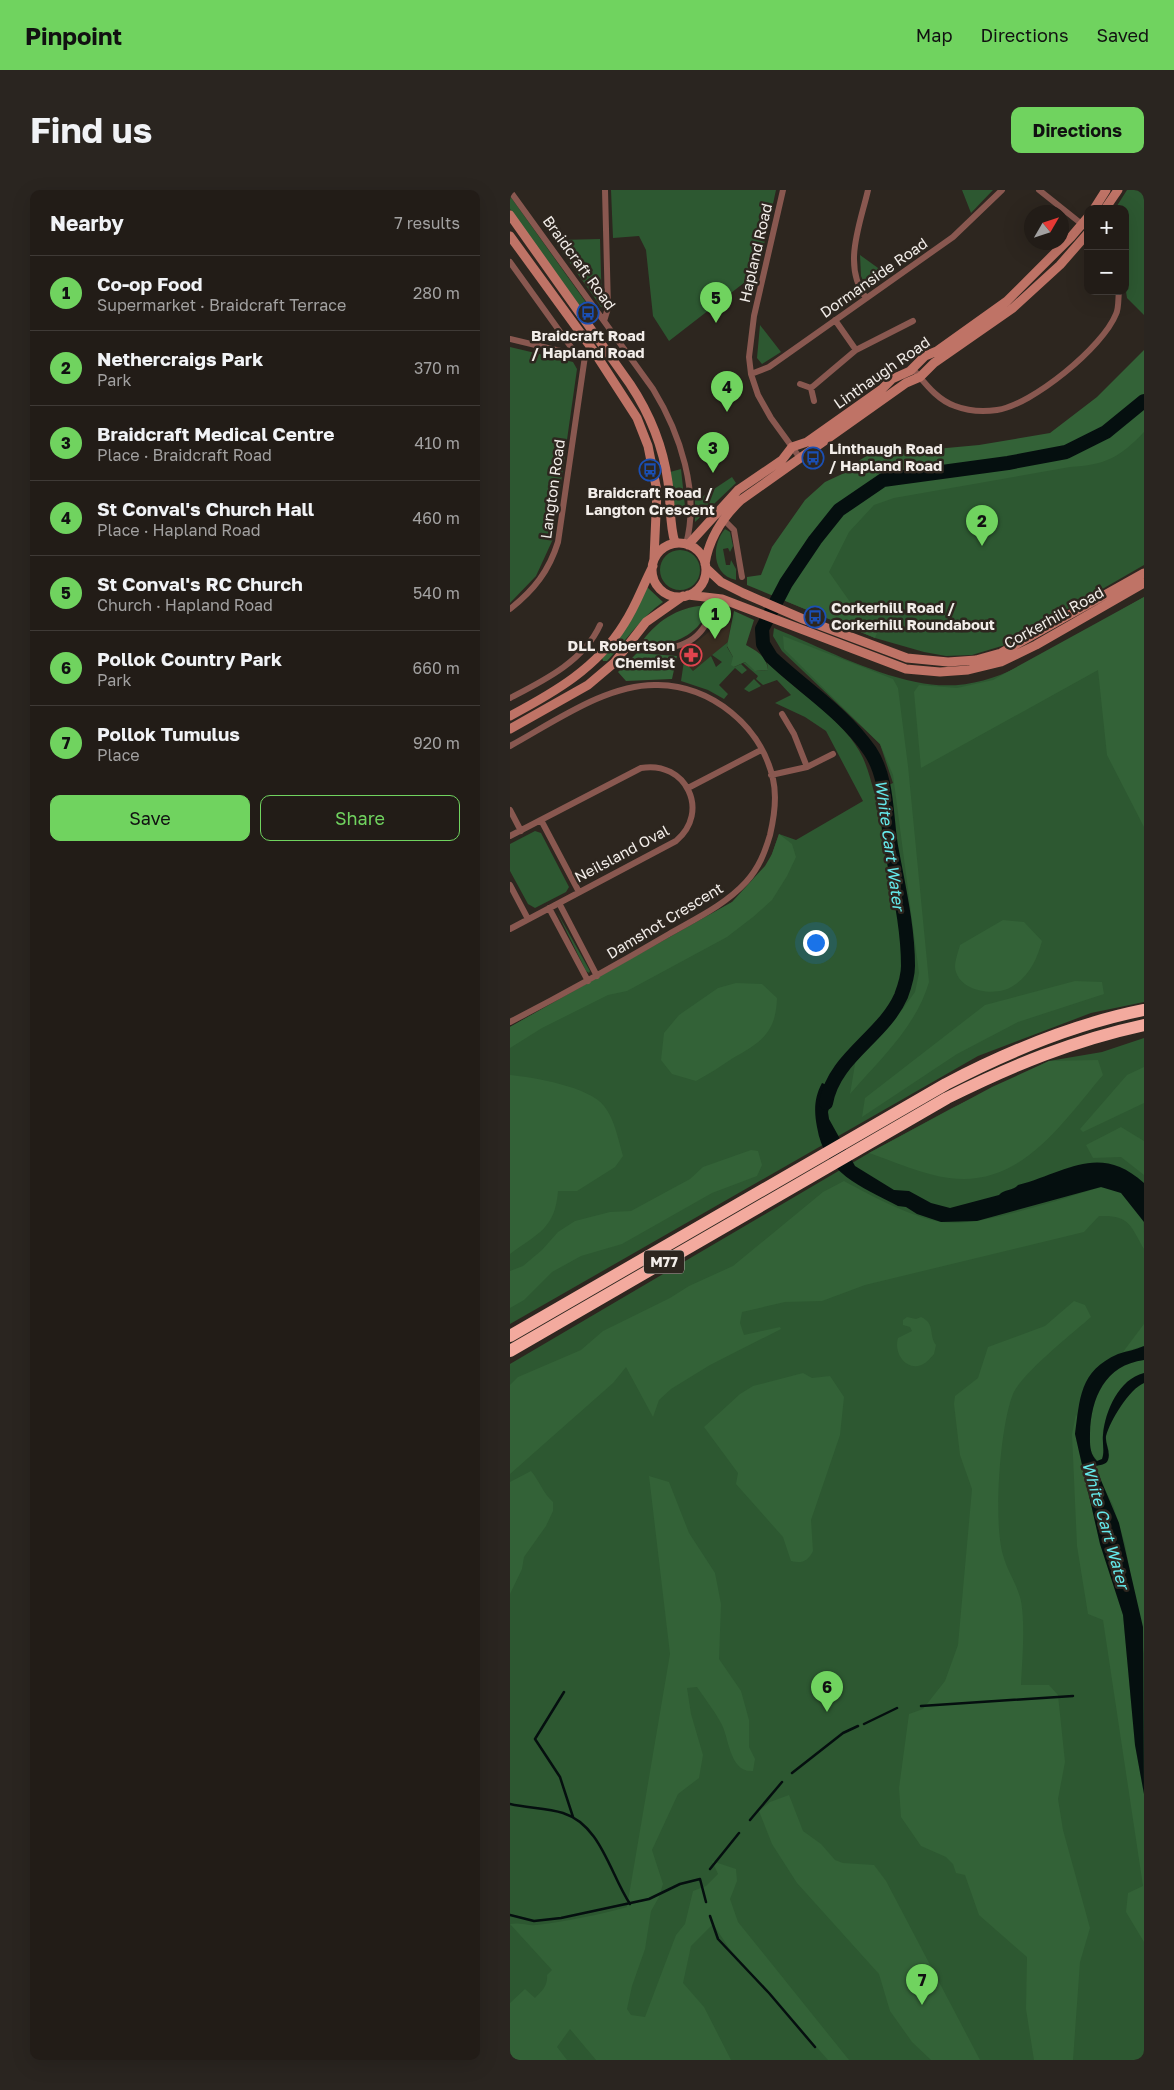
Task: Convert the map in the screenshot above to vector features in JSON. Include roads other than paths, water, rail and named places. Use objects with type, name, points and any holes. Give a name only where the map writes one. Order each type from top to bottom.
[{"type":"highway","name":"M77","points":[[510,1336],[866,1128],[946,1084],[1007,1054],[1068,1030],[1144,1010]]},
{"type":"highway","name":"M77","points":[[511,1350],[873,1140],[965,1089],[1009,1068],[1071,1044],[1143,1025]]},
{"type":"street","name":"Braidcraft Road","points":[[510,190],[653,389],[672,424],[679,442],[688,489],[689,527],[687,545]]},
{"type":"street","points":[[604,321],[608,313],[605,190]]},
{"type":"street","name":"Hapland Road","points":[[782,190],[751,334],[749,357],[751,374],[764,406],[800,458]]},
{"type":"street","points":[[866,298],[855,280],[853,257],[868,190]]},
{"type":"street","name":"Dormanside Road","points":[[751,374],[768,367],[953,237],[1002,190]]},
{"type":"street","points":[[1039,190],[1084,222]]},
{"type":"street","points":[[1097,205],[1106,190]]},
{"type":"street","points":[[1108,205],[1118,190]]},
{"type":"street","name":"Braidcraft Road","points":[[510,215],[625,376],[647,412],[660,446],[666,470],[670,526],[675,543]]},
{"type":"street","name":"Linthaugh Road","points":[[687,545],[738,490],[782,460],[792,447],[807,442],[882,389],[892,379],[913,369],[925,356],[937,351],[1006,301],[1084,225]]},
{"type":"street","points":[[510,236],[593,350],[637,418],[651,459],[657,504],[653,576],[661,589],[670,595],[686,596]]},
{"type":"street","name":"Linthaugh Road","points":[[705,566],[710,543],[723,519],[741,500],[906,383],[920,377],[934,364],[1014,308],[1060,265],[1084,238]]},
{"type":"street","points":[[510,262],[576,354]]},
{"type":"street","points":[[913,369],[934,393],[949,403],[977,411],[998,410],[1030,398],[1101,339],[1117,313],[1119,295]]},
{"type":"street","points":[[570,320],[580,313]]},
{"type":"street","points":[[835,320],[856,350]]},
{"type":"street","points":[[811,388],[856,350],[913,321]]},
{"type":"street","points":[[510,339],[584,356],[593,350]]},
{"type":"street","name":"Langton Road","points":[[510,608],[536,585],[547,571],[558,542],[584,356]]},
{"type":"street","points":[[616,383],[625,376]]},
{"type":"street","points":[[800,384],[811,388]]},
{"type":"street","points":[[811,388],[814,401]]},
{"type":"street","points":[[716,512],[734,530],[742,577]]},
{"type":"street","points":[[510,716],[570,682],[597,658],[624,624],[654,562],[664,548],[675,543],[687,545],[697,551],[705,566],[701,584],[686,596],[654,615],[607,669],[576,693],[510,730]]},
{"type":"street","name":"Corkerhill Road","points":[[705,566],[721,582],[803,619],[907,658],[948,662],[976,660],[1001,653],[1030,639],[1144,573]]},
{"type":"street","name":"Corkerhill Road","points":[[686,596],[716,598],[737,604],[906,669],[940,672],[968,670],[1001,662],[1036,645],[1144,584]]},
{"type":"street","points":[[631,641],[636,645],[656,648],[684,644],[706,626],[716,598]]},
{"type":"street","points":[[766,616],[770,605]]},
{"type":"street","points":[[510,698],[552,675],[571,660],[595,635],[600,625]]},
{"type":"street","points":[[597,658],[607,669]]},
{"type":"street","name":"Damshot Crescent","points":[[510,746],[617,690],[658,685],[700,693],[722,705],[735,715],[750,731],[761,750],[771,775],[774,816],[765,853],[748,881],[727,900],[597,976],[510,1022]]},
{"type":"street","points":[[782,714],[794,734],[807,768]]},
{"type":"street","points":[[510,836],[642,768],[655,767],[668,770],[688,788],[761,750]]},
{"type":"street","points":[[771,775],[807,768],[833,754]]},
{"type":"street","name":"Neilsland Oval","points":[[510,929],[681,837],[689,826],[692,813],[688,788]]},
{"type":"street","points":[[510,810],[521,831]]},
{"type":"street","points":[[541,820],[579,892]]},
{"type":"street","points":[[510,885],[528,919]]},
{"type":"street","points":[[559,903],[597,976]]},
{"type":"street","points":[[550,908],[588,981]]},
{"type":"water","points":[[822,1083],[834,1088],[828,1112],[829,1119],[855,1166],[894,1190],[909,1191],[931,1203],[950,1208],[999,1195],[1018,1185],[1067,1168],[1097,1162],[1112,1164],[1128,1171],[1144,1183],[1144,1222],[1121,1193],[1101,1187],[977,1221],[941,1222],[917,1214],[906,1207],[898,1206],[846,1177],[828,1156],[821,1143],[815,1115],[816,1099]]},
{"type":"water","points":[[1144,1346],[1144,1360],[1131,1363],[1119,1369],[1103,1385],[1093,1408],[1090,1441],[1091,1452],[1094,1458],[1097,1461],[1102,1459],[1104,1426],[1110,1406],[1127,1382],[1135,1376],[1144,1373],[1144,1383],[1138,1386],[1126,1398],[1108,1430],[1106,1436],[1109,1454],[1107,1462],[1095,1466],[1119,1523],[1143,1627],[1144,1794],[1135,1745],[1123,1615],[1100,1544],[1075,1434],[1078,1409],[1084,1387],[1096,1369],[1105,1361],[1118,1354]]},
{"type":"waterway","name":"White Cart Water","points":[[826,1103],[831,1087],[848,1060],[883,1024],[901,996],[907,977],[908,966],[904,921],[883,785],[876,762],[870,751],[848,724],[771,657],[763,644],[762,629],[786,583],[815,540],[839,510],[883,480],[1008,463],[1066,452],[1106,432],[1144,401]]},
{"type":"waterway","points":[[564,1692],[535,1739],[560,1777],[573,1817]]},
{"type":"waterway","points":[[921,1706],[1073,1696]]},
{"type":"waterway","points":[[864,1724],[897,1708]]},
{"type":"waterway","points":[[792,1773],[843,1733],[858,1726]]},
{"type":"waterway","points":[[750,1820],[782,1782]]},
{"type":"waterway","points":[[510,1804],[557,1811],[576,1819],[587,1828],[596,1839],[630,1904]]},
{"type":"waterway","points":[[710,1869],[739,1833]]},
{"type":"waterway","points":[[510,1915],[534,1921],[561,1918],[649,1899],[680,1884],[700,1879],[706,1902]]},
{"type":"waterway","points":[[710,1916],[718,1939],[769,1993],[815,2047]]},
{"type":"place","name":"Braidcraft Road / Hapland Road","points":[[588,313]]},
{"type":"place","name":"St Conval's RC Church","points":[[716,323]]},
{"type":"place","name":"St Conval's Church Hall","points":[[727,412]]},
{"type":"place","name":"Linthaugh Road / Hapland Road","points":[[813,458]]},
{"type":"place","name":"Braidcraft Road / Langton Crescent","points":[[650,470]]},
{"type":"place","name":"Braidcraft Medical Centre","points":[[713,473]]},
{"type":"place","name":"Nethercraigs Park","points":[[982,546]]},
{"type":"place","name":"Corkerhill Road / Corkerhill Roundabout","points":[[815,617]]},
{"type":"place","name":"Co-op Food","points":[[715,639]]},
{"type":"place","name":"DLL Robertson Chemist","points":[[691,655]]},
{"type":"place","name":"Pollok Country Park","points":[[827,1712]]},
{"type":"place","name":"Pollok Tumulus","points":[[922,2005]]}]
